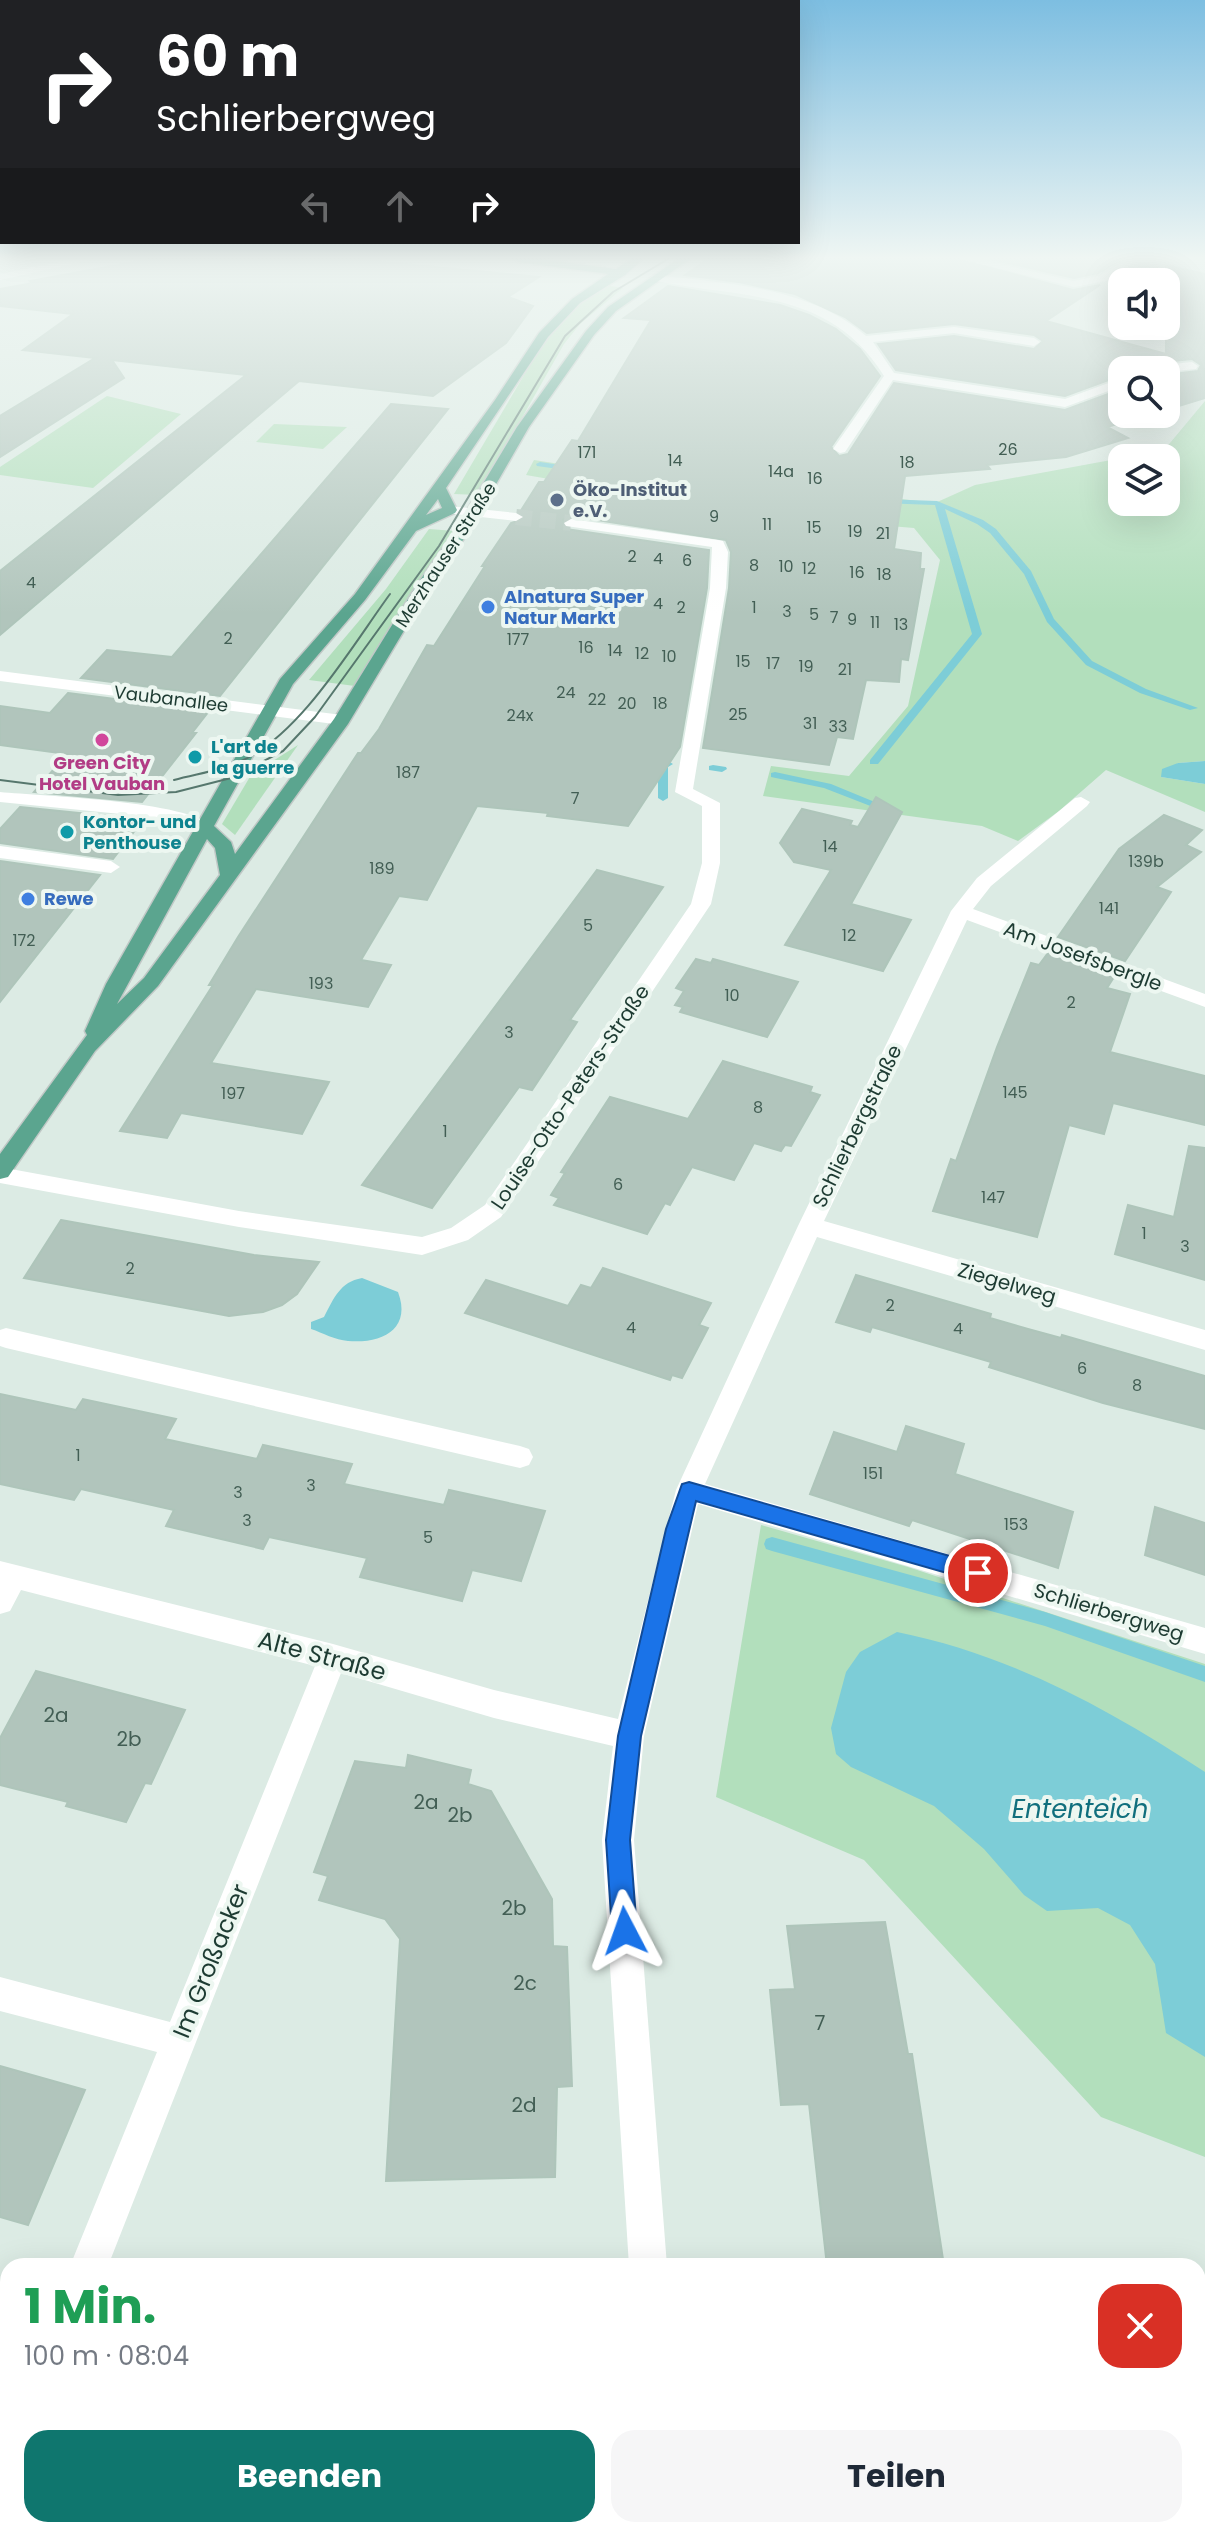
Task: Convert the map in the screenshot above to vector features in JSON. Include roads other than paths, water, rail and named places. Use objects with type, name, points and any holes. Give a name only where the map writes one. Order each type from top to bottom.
[{"type":"main road","name":"Merzhauser Straße","points":[[88,1046],[116,984],[286,682],[360,597],[517,377]]},
{"type":"main road","name":"Merzhauser Straße","points":[[0,1173],[88,1046],[151,982],[342,720],[425,583],[474,512],[523,427],[558,377]]},
{"type":"main road","points":[[408,529],[450,510],[438,485]]},
{"type":"main road","points":[[204,827],[224,846],[228,873]]},
{"type":"street","points":[[840,449],[889,377]]},
{"type":"street","points":[[899,377],[1017,396],[1023,405],[1036,411],[1050,412],[1108,387]]},
{"type":"street","points":[[450,510],[516,517]]},
{"type":"street","name":"Louise-Otto-Peters-Straße","points":[[0,1173],[239,1219],[422,1246],[451,1240],[475,1227],[493,1211],[701,904],[711,863],[711,803],[684,792],[718,588],[721,552],[718,544],[571,523]]},
{"type":"street","name":"Vaubanallee","points":[[0,676],[342,720]]},
{"type":"street","points":[[0,797],[161,813],[185,817],[204,827]]},
{"type":"street","name":"Schlierbergstraße","points":[[689,1490],[810,1226],[961,911],[984,882],[1081,802]]},
{"type":"street","points":[[0,852],[55,868],[111,867]]},
{"type":"street","name":"Am Josefsbergle","points":[[961,911],[1205,1001]]},
{"type":"street","name":"Ziegelweg","points":[[810,1226],[1205,1340]]},
{"type":"street","points":[[6,1338],[520,1457]]},
{"type":"street","points":[[647,2258],[618,1840],[629,1736],[677,1529],[689,1490]]},
{"type":"street","name":"Schlierbergweg","points":[[689,1490],[1205,1641]]},
{"type":"street","name":"Alte Straße","points":[[3,1583],[333,1657],[494,1704],[629,1736]]},
{"type":"street","name":"Im Großacker","points":[[92,2258],[333,1657]]},
{"type":"street","points":[[0,1994],[179,2041]]},
{"type":"water","points":[[1205,761],[1205,784],[1161,777],[1162,769],[1178,763]]},
{"type":"water","points":[[362,1278],[398,1292],[401,1316],[391,1332],[372,1340],[348,1341],[311,1329],[311,1322],[324,1317],[343,1287]]},
{"type":"water","name":"Ententeich","points":[[897,1632],[980,1655],[1058,1687],[1132,1727],[1205,1772],[1205,2057],[1166,2033],[1155,1964],[1130,1925],[1098,1908],[1047,1911],[1024,1895],[984,1849],[934,1806],[851,1767],[836,1754],[831,1728],[846,1672],[860,1652]]},
{"type":"waterway","points":[[540,464],[573,469]]},
{"type":"waterway","points":[[882,501],[937,503],[980,522],[993,531],[1028,573],[1050,620],[1089,663],[1143,691],[1193,708]]},
{"type":"waterway","points":[[874,762],[977,634],[939,504]]},
{"type":"waterway","points":[[663,798],[663,764],[668,764]]},
{"type":"waterway","points":[[713,768],[722,769]]},
{"type":"waterway","points":[[775,775],[827,786],[877,805]]},
{"type":"waterway","points":[[772,1544],[1045,1619],[1205,1674]]},
{"type":"tunnel","points":[[516,517],[571,523]]},
{"type":"tram line","points":[[0,780],[118,795],[176,792],[231,778],[283,751],[315,717],[439,546],[540,377]]},
{"type":"tram line","points":[[174,780],[239,762],[283,733],[323,688],[390,594]]},
{"type":"place","name":"Öko-Institut e.V.","points":[[557,500]]},
{"type":"place","name":"Alnatura Super Natur Markt","points":[[488,607]]},
{"type":"place","name":"Green City Hotel Vauban","points":[[102,740]]},
{"type":"place","name":"L'art de la guerre","points":[[195,757]]},
{"type":"place","name":"Kontor- und Penthouse","points":[[67,832]]},
{"type":"place","name":"Rewe","points":[[28,899]]}]
